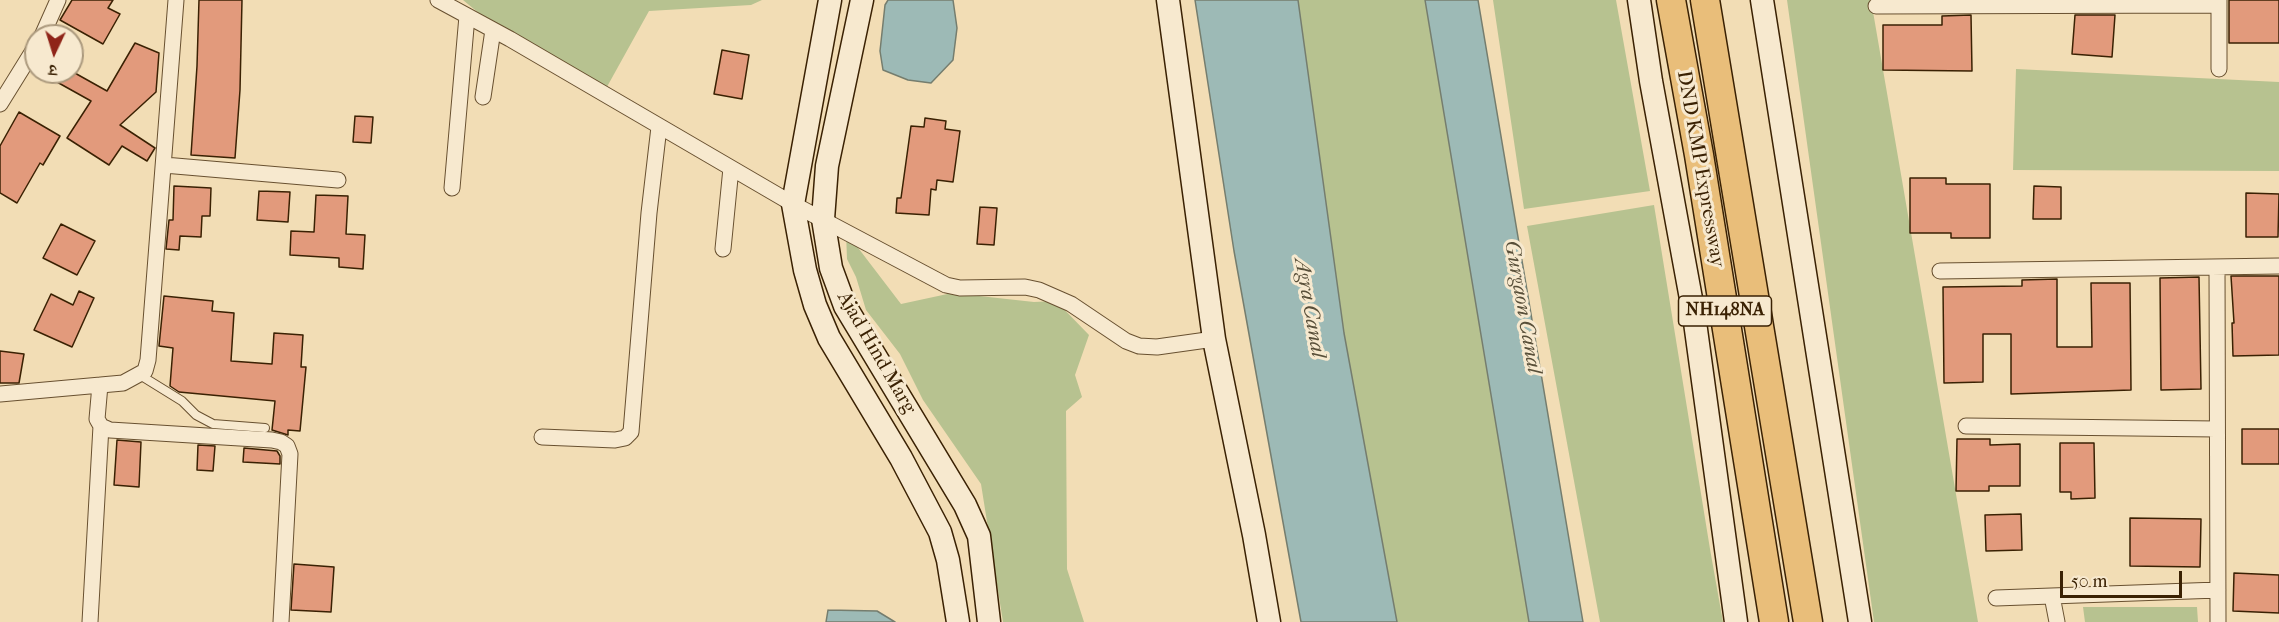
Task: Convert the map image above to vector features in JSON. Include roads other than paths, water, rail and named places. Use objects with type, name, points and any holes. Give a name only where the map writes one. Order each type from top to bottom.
[{"type":"highway","name":"DND KMP Expressway","points":[[1671,0],[1705,190],[1774,622]]},
{"type":"highway","name":"DND KMP Expressway","points":[[1705,0],[1808,622]]},
{"type":"street","points":[[47,24],[58,0]]},
{"type":"street","points":[[0,394],[123,383],[145,371],[148,360],[176,0]]},
{"type":"street","points":[[438,0],[793,204],[946,285],[960,288],[1025,286],[1039,290],[1071,304],[1126,341],[1139,346],[1157,347],[1214,339]]},
{"type":"street","points":[[830,0],[793,204],[805,270],[815,305],[829,338],[901,458],[940,532],[948,560],[958,622]]},
{"type":"street","name":"Ajad Hind Marg","points":[[862,0],[827,166],[823,219],[831,268],[845,306],[965,505],[978,536],[989,622]]},
{"type":"street","points":[[1168,0],[1214,339],[1254,535],[1269,622]]},
{"type":"street","points":[[1639,0],[1651,81],[1694,315],[1736,622]]},
{"type":"street","points":[[1762,0],[1860,622]]},
{"type":"street","points":[[1876,6],[2219,3],[2219,69]]},
{"type":"street","points":[[452,188],[467,16]]},
{"type":"street","points":[[483,97],[493,30]]},
{"type":"street","points":[[0,104],[24,65]]},
{"type":"street","points":[[542,437],[615,440],[625,438],[631,432],[649,213],[660,127]]},
{"type":"street","points":[[164,165],[338,180]]},
{"type":"street","points":[[723,249],[731,168]]},
{"type":"street","points":[[1940,271],[2279,266]]},
{"type":"street","points":[[2217,267],[2218,622]]},
{"type":"street","points":[[90,622],[100,385]]},
{"type":"street","points":[[100,426],[110,430],[272,441],[281,442],[287,446],[290,454],[281,622]]},
{"type":"street","points":[[1966,426],[2216,429]]},
{"type":"street","points":[[1996,598],[2218,590]]},
{"type":"street","points":[[2052,596],[2056,622]]},
{"type":"lane","points":[[140,375],[182,401],[196,415],[213,424],[265,428]]},
{"type":"water","points":[[888,0],[953,0],[957,28],[953,60],[931,83],[908,80],[883,70],[880,51],[885,5]]},
{"type":"water","name":"Agra Canal","points":[[1195,0],[1298,0],[1344,333],[1397,622],[1301,622],[1234,251]]},
{"type":"water","name":"Gurgaon Canal","points":[[1425,0],[1478,0],[1583,622],[1529,622]]},
{"type":"water","points":[[828,610],[877,611],[895,622],[826,622]]}]
